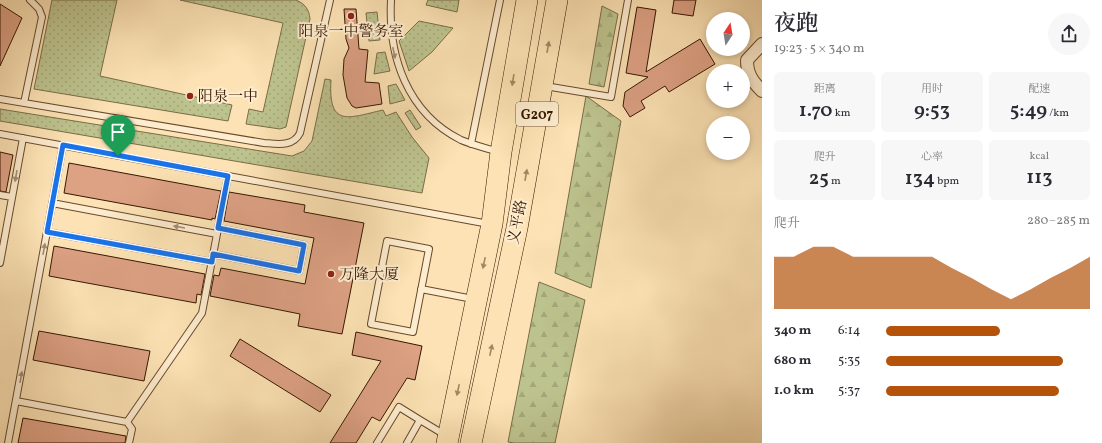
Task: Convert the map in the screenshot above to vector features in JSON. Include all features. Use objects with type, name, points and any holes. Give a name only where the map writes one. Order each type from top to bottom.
[{"type":"highway","name":"义平路","points":[[447,440],[492,224],[501,152],[526,0]]},
{"type":"highway","name":"义平路","points":[[474,442],[517,228],[557,0]]},
{"type":"street","points":[[762,44],[747,60],[747,71],[753,82],[762,92]]},
{"type":"lane","points":[[24,102],[42,17],[42,12],[30,0]]},
{"type":"lane","points":[[0,98],[264,143],[288,143],[298,138],[300,133],[330,0]]},
{"type":"lane","points":[[391,0],[390,30],[394,54],[400,74],[411,95],[437,124],[447,132],[471,144],[501,152]]},
{"type":"lane","points":[[471,144],[500,0]]},
{"type":"lane","points":[[542,85],[611,97],[628,0]]},
{"type":"lane","points":[[0,134],[492,224]]},
{"type":"lane","points":[[0,263],[3,233],[12,197],[23,138]]},
{"type":"lane","points":[[8,443],[63,145]]},
{"type":"lane","points":[[127,422],[202,313],[228,176]]},
{"type":"lane","points":[[0,195],[12,197]]},
{"type":"lane","points":[[52,204],[304,245],[299,271],[213,254]]},
{"type":"lane","points":[[47,232],[212,262]]},
{"type":"lane","points":[[387,241],[429,249],[421,289],[413,332],[371,324],[387,241]]},
{"type":"lane","points":[[421,289],[476,300]]},
{"type":"lane","points":[[16,401],[127,422],[132,429],[129,443]]},
{"type":"lane","points":[[377,443],[399,407],[447,440]]},
{"type":"lane","points":[[406,443],[420,420]]},
{"type":"green space","points":[[52,0],[117,0],[100,76],[232,105],[228,121],[34,89]]},
{"type":"green space","points":[[180,0],[296,0],[306,7],[309,12],[310,19],[286,127],[280,129],[246,124],[249,109],[263,112],[283,23]]},
{"type":"green space","points":[[428,0],[459,0],[457,12],[426,5]]},
{"type":"green space","points":[[602,6],[618,14],[604,87],[589,84]]},
{"type":"green space","points":[[377,12],[380,40],[369,41],[366,13]]},
{"type":"green space","points":[[419,21],[453,28],[432,52],[409,71],[399,41]]},
{"type":"green space","points":[[385,52],[390,71],[374,74],[377,53]]},
{"type":"green space","points":[[325,79],[331,80],[333,106],[337,113],[343,116],[350,117],[383,110],[386,116],[396,112],[412,137],[429,158],[422,193],[0,121],[0,109],[292,156],[304,151],[312,141]]},
{"type":"green space","points":[[396,84],[405,100],[390,104],[388,86]]},
{"type":"green space","points":[[586,96],[621,121],[591,288],[555,273]]},
{"type":"green space","points":[[410,110],[421,127],[416,130],[405,113]]},
{"type":"green space","points":[[539,282],[585,300],[555,443],[508,442]]},
{"type":"building","points":[[674,0],[696,0],[693,16],[672,13]]},
{"type":"building","points":[[0,4],[22,18],[0,66]]},
{"type":"building","points":[[637,7],[656,10],[646,72],[700,39],[706,49],[706,56],[710,56],[715,64],[706,64],[706,69],[669,92],[665,86],[641,101],[645,108],[630,117],[623,106],[625,92],[648,77],[626,73]]},
{"type":"building","points":[[344,9],[356,9],[359,49],[368,50],[365,82],[379,83],[382,104],[356,108],[352,106],[347,98],[343,75],[344,59],[349,48],[346,39]]},
{"type":"building","points":[[0,152],[13,155],[6,192],[0,191]]},
{"type":"building","points":[[69,163],[221,191],[215,219],[212,218],[212,220],[64,193]]},
{"type":"building","points":[[229,192],[305,205],[304,212],[364,223],[342,334],[298,326],[300,314],[210,296],[214,275],[219,276],[221,268],[305,284],[314,238],[224,221]]},
{"type":"building","points":[[54,246],[205,274],[201,295],[197,294],[196,303],[49,276]]},
{"type":"building","points":[[39,331],[150,351],[144,381],[33,360]]},
{"type":"building","points":[[356,332],[422,346],[415,380],[407,378],[380,421],[372,417],[356,443],[330,443],[381,361],[352,355]]},
{"type":"building","points":[[240,339],[331,395],[320,412],[230,356]]},
{"type":"building","points":[[23,418],[126,436],[125,443],[18,443]]},
{"type":"place","name":"阳泉一中警务室","points":[[351,16]]},
{"type":"place","name":"阳泉一中","points":[[190,96]]},
{"type":"place","name":"万隆大厦","points":[[331,274]]},
{"type":"route","points":[[63,145],[118,156],[228,176],[218,228],[304,245],[299,271],[213,254],[212,262],[47,232],[63,145]]}]
